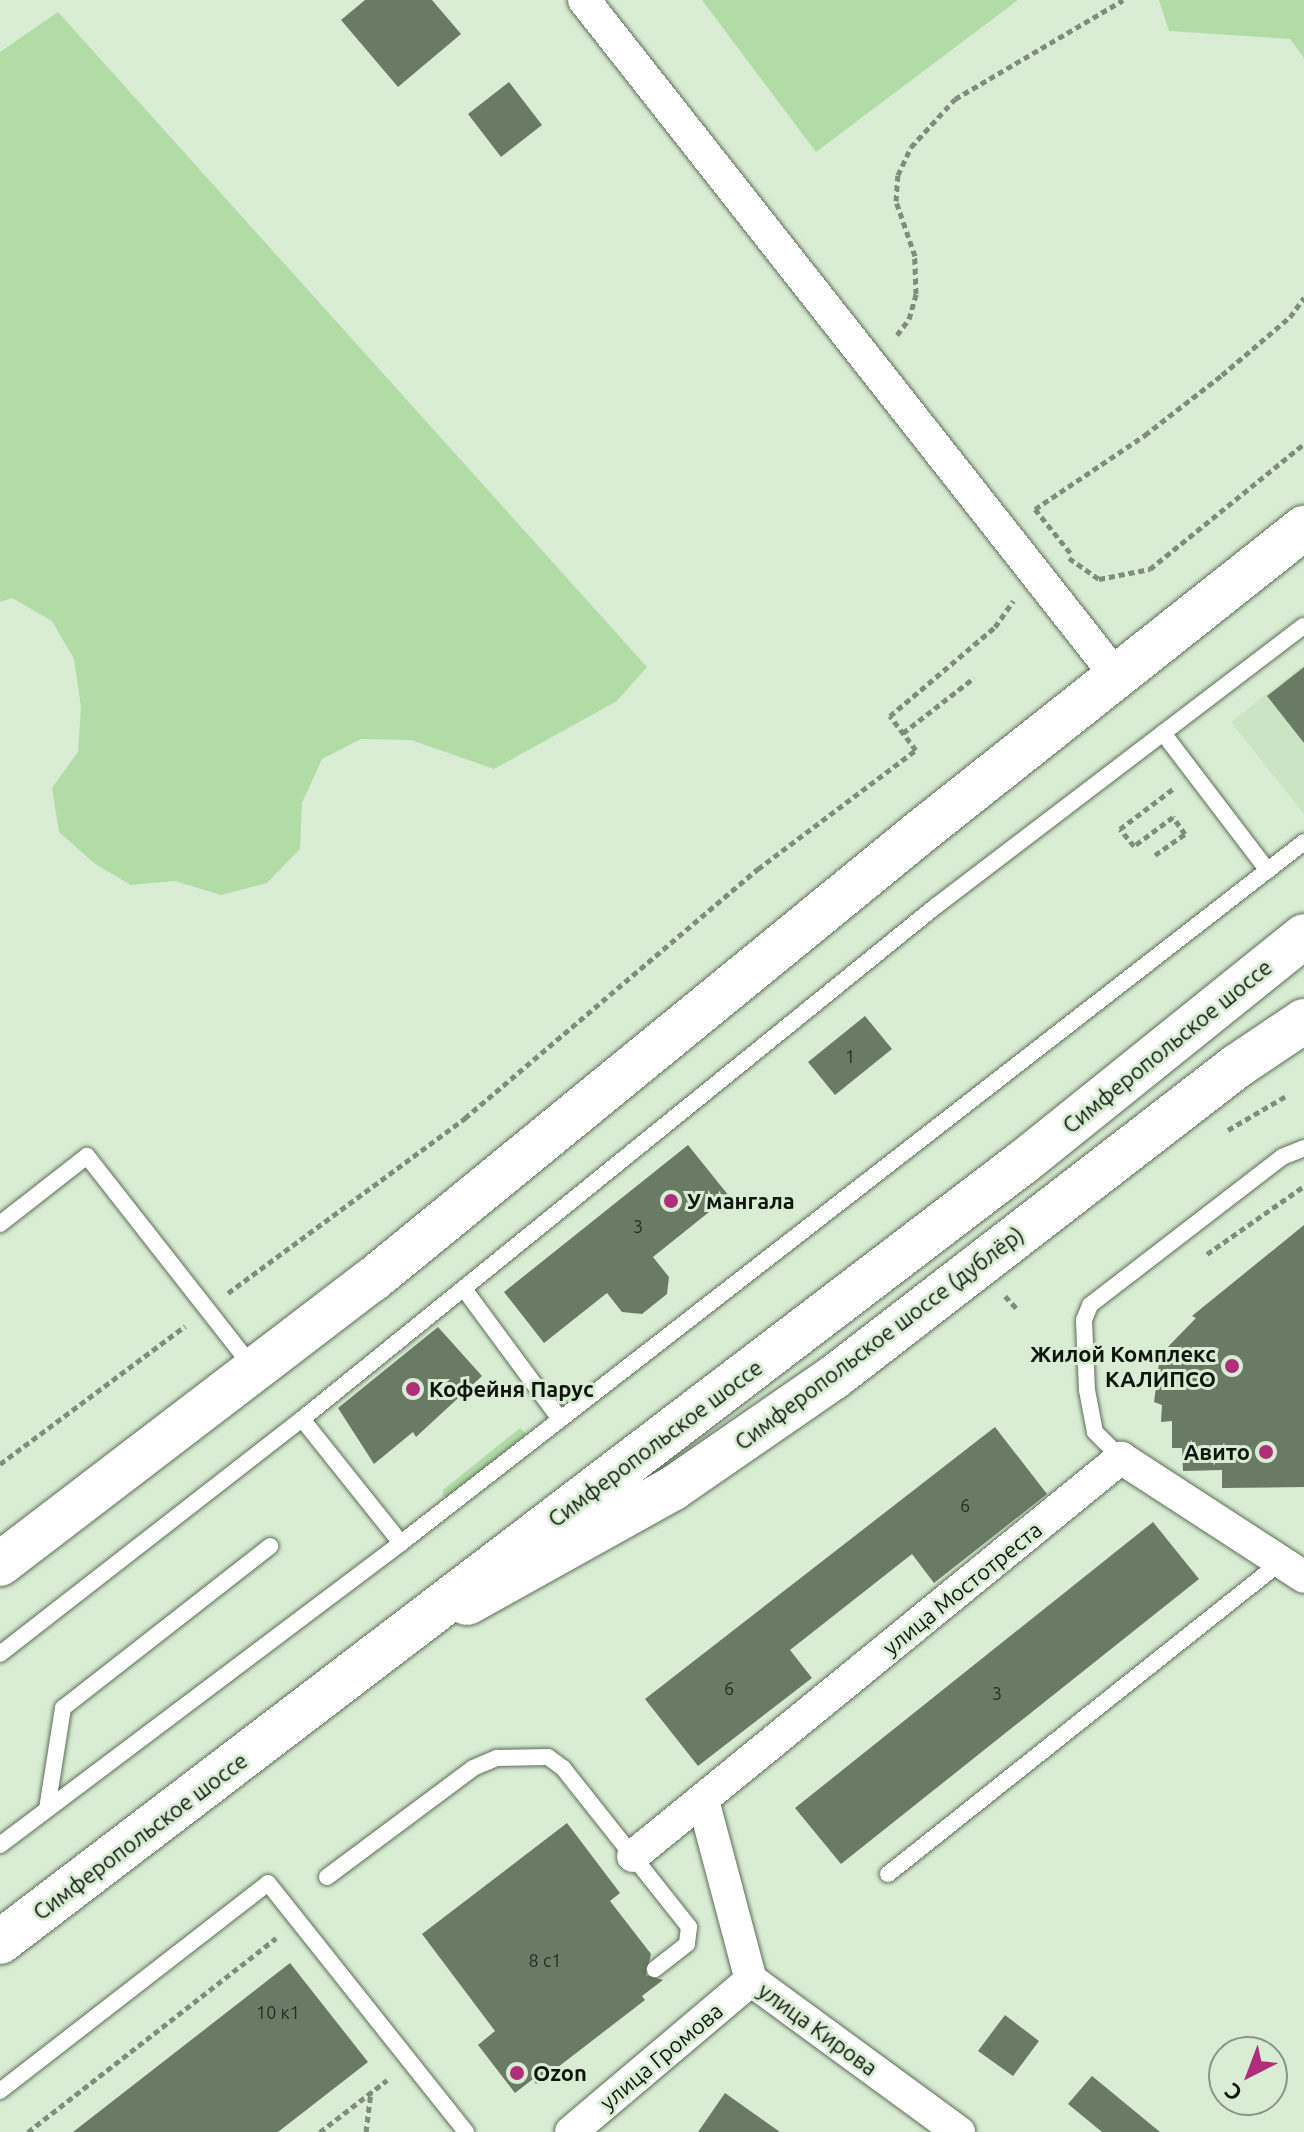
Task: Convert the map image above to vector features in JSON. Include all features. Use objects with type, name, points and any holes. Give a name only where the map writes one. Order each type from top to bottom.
[{"type":"main road","points":[[0,1564],[372,1280],[691,1016],[1304,528]]},
{"type":"main road","name":"Симферопольское шоссе","points":[[0,1942],[1022,1163],[1304,936]]},
{"type":"main road","name":"Симферопольское шоссе (дублёр)","points":[[391,1645],[685,1480],[833,1378],[1237,1066],[1304,1021]]},
{"type":"main road","points":[[1237,1066],[1304,1042]]},
{"type":"street","points":[[584,0],[1038,581],[1117,677]]},
{"type":"street","points":[[1121,1458],[1296,1566]]},
{"type":"street","name":"улица Мостотреста","points":[[633,1856],[1121,1458]]},
{"type":"street","name":"улица Кирова","points":[[703,1800],[751,1980],[959,2132]]},
{"type":"street","name":"улица Громова","points":[[571,2132],[751,1980]]},
{"type":"lane","points":[[0,1654],[302,1419],[936,906],[1304,626]]},
{"type":"lane","points":[[1163,733],[1268,871]]},
{"type":"lane","points":[[0,1845],[401,1543],[1304,842]]},
{"type":"lane","points":[[1121,1458],[1095,1432],[1087,1390],[1084,1320],[1090,1305],[1282,1157],[1304,1148]]},
{"type":"lane","points":[[0,1224],[87,1156],[254,1370]]},
{"type":"lane","points":[[464,1289],[560,1419]]},
{"type":"lane","points":[[302,1419],[401,1543]]},
{"type":"lane","points":[[47,1809],[63,1708],[270,1546]]},
{"type":"lane","points":[[888,1874],[1296,1566]]},
{"type":"lane","points":[[327,1877],[473,1768],[531,1754],[563,1768],[691,1936],[655,1969]]},
{"type":"lane","points":[[0,2091],[268,1883],[466,2132]]},
{"type":"path","points":[[897,335],[909,319],[916,294],[915,256],[896,201],[898,175],[911,147],[955,99],[1123,0]]},
{"type":"path","points":[[1035,509],[1222,375],[1290,317],[1304,298]]},
{"type":"path","points":[[0,1464],[465,1118],[758,869],[916,750],[890,716],[995,627],[1010,603],[1038,581],[1072,555],[1099,579],[1150,569],[1304,444]]},
{"type":"path","points":[[903,733],[974,678]]},
{"type":"path","points":[[1155,855],[1185,834],[1173,817],[1134,846],[1120,829],[1194,773]]},
{"type":"path","points":[[1219,1135],[1286,1096]]},
{"type":"path","points":[[1205,1255],[1304,1186]]},
{"type":"path","points":[[28,2132],[298,1921]]},
{"type":"path","points":[[320,2132],[387,2080]]},
{"type":"path","points":[[366,2132],[371,2093]]},
{"type":"shaded area","points":[[1304,664],[1304,814],[1231,722]]},
{"type":"green space","points":[[702,0],[1018,0],[816,152]]},
{"type":"green space","points":[[1159,0],[1304,0],[1304,58],[1290,39],[1169,31]]},
{"type":"green space","points":[[58,12],[647,667],[617,701],[494,769],[411,740],[361,739],[322,759],[302,803],[300,849],[267,883],[221,895],[175,881],[131,885],[95,864],[59,832],[52,788],[78,752],[81,707],[74,659],[52,621],[12,598],[0,602],[0,52]]},
{"type":"green space","points":[[520,1428],[526,1434],[449,1497],[443,1496],[443,1490]]},
{"type":"building","points":[[365,0],[432,0],[461,34],[398,87],[341,20]]},
{"type":"building","points":[[509,82],[542,125],[501,157],[468,114]]},
{"type":"building","points":[[1304,667],[1304,743],[1267,696]]},
{"type":"building","points":[[865,1016],[892,1049],[835,1095],[808,1062]]},
{"type":"building","points":[[688,1145],[729,1196],[653,1257],[669,1277],[667,1294],[642,1314],[622,1312],[607,1293],[544,1343],[504,1292]]},
{"type":"building","name":"Жилой Комплекс КАЛИПСО","points":[[1304,1225],[1304,1487],[1222,1488],[1222,1470],[1183,1471],[1182,1448],[1172,1448],[1172,1421],[1161,1422],[1162,1405],[1154,1402],[1160,1355],[1196,1318],[1192,1316]]},
{"type":"building","name":"Кофейня Парус","points":[[438,1327],[482,1376],[416,1437],[413,1432],[374,1464],[338,1408]]},
{"type":"building","points":[[995,1427],[1047,1494],[934,1583],[912,1554],[790,1650],[812,1678],[698,1766],[645,1699]]},
{"type":"building","points":[[1153,1522],[1199,1579],[841,1864],[795,1808]]},
{"type":"building","points":[[567,1823],[620,1893],[610,1901],[651,1954],[646,1975],[663,1980],[642,1996],[645,2000],[536,2084],[533,2079],[515,2093],[478,2045],[495,2031],[422,1934]]},
{"type":"building","points":[[290,1963],[368,2062],[278,2132],[73,2132]]},
{"type":"building","points":[[1005,2015],[1039,2041],[1013,2076],[978,2051]]},
{"type":"building","points":[[1092,2076],[1160,2132],[1102,2132],[1068,2104]]},
{"type":"building","points":[[725,2093],[780,2132],[698,2132]]},
{"type":"place","name":"У мангала","points":[[671,1201]]},
{"type":"place","name":"Жилой Комплекс КАЛИПСО","points":[[1232,1366]]},
{"type":"place","name":"Кофейня Парус","points":[[413,1389]]},
{"type":"place","name":"Авито","points":[[1266,1452]]},
{"type":"place","name":"Ozon","points":[[517,2073]]}]
